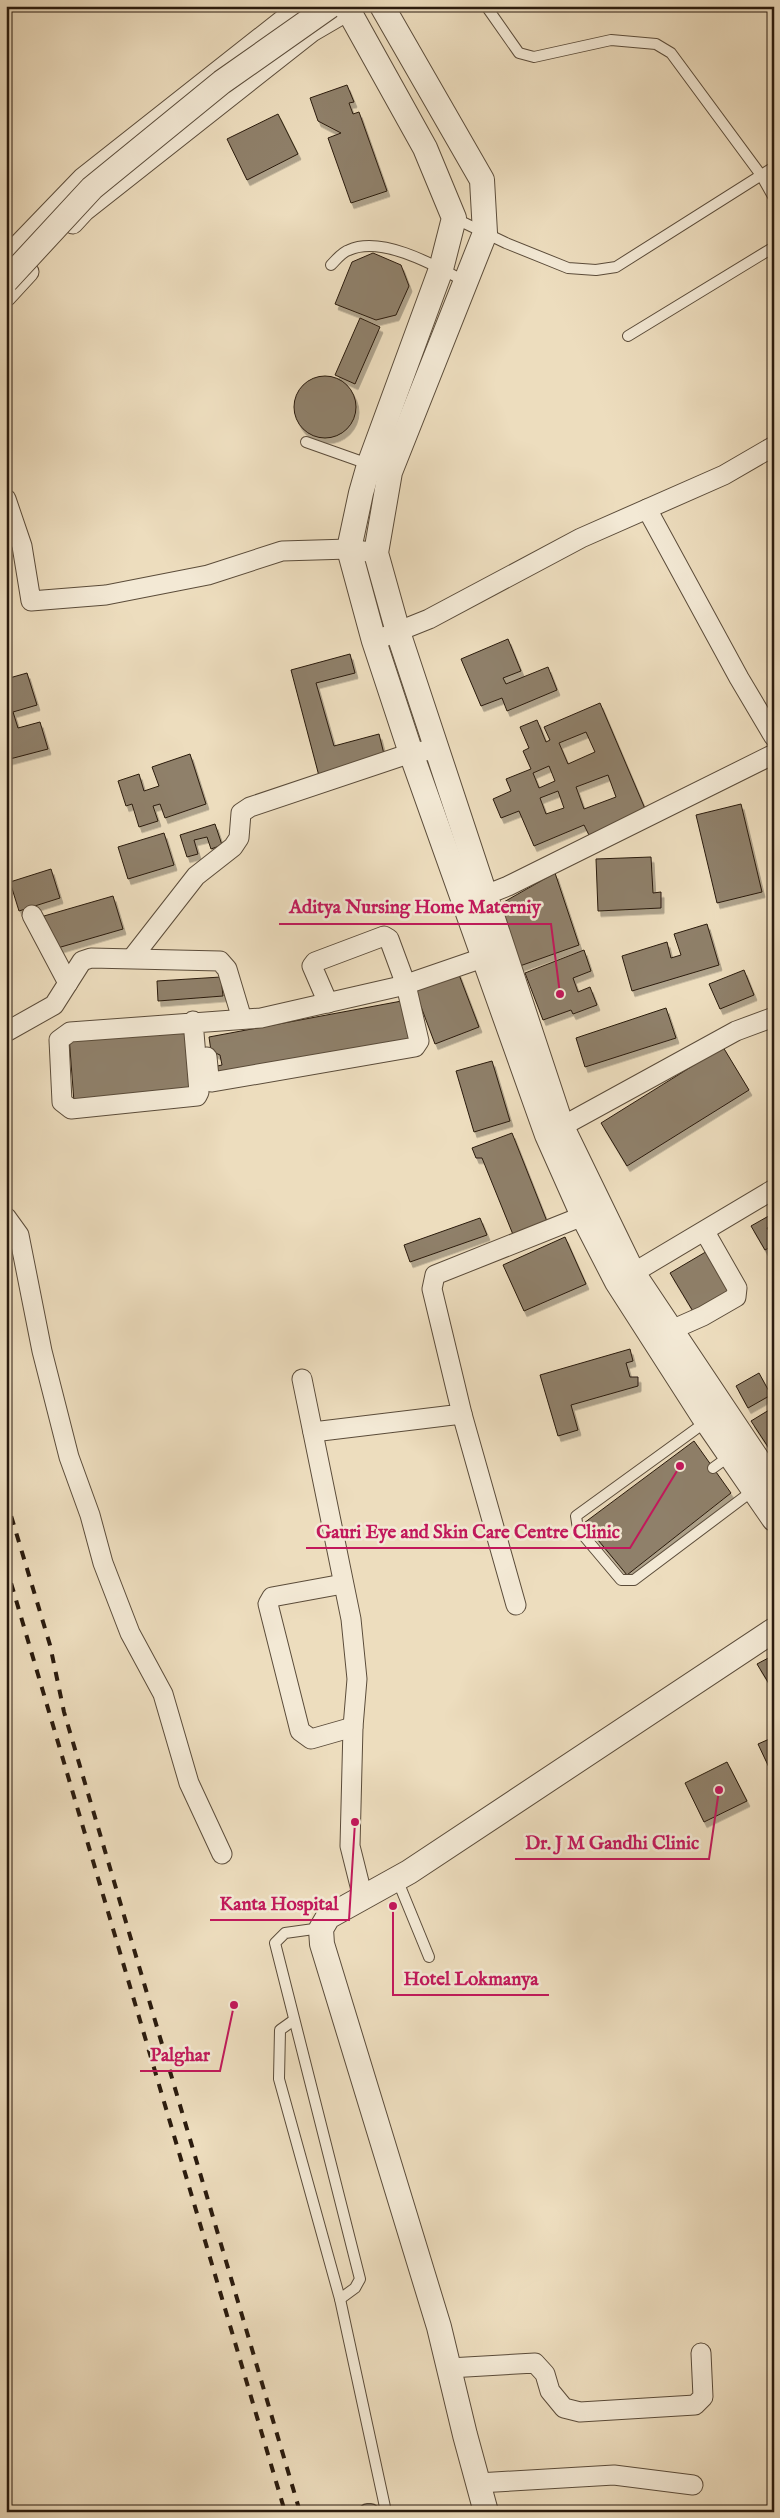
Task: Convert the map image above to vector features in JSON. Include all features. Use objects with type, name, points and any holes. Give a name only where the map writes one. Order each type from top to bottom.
[{"type":"street","points":[[382,6],[482,180],[485,233],[466,282],[380,468],[361,493],[349,549],[374,641],[411,753],[474,899],[554,1131],[625,1278],[715,1416],[730,1456],[766,1484],[774,1519]]},
{"type":"street","points":[[6,297],[85,211],[345,7]]},
{"type":"street","points":[[345,7],[425,148],[454,218],[441,269],[380,468],[376,553],[398,632],[437,749],[474,899]]},
{"type":"street","points":[[6,282],[92,188],[222,82],[345,7]]},
{"type":"street","points":[[6,256],[82,178],[296,8],[312,32]]},
{"type":"street","points":[[157,119],[172,143]]},
{"type":"street","points":[[27,235],[46,254]]},
{"type":"street","points":[[374,641],[429,619],[581,538],[724,474],[774,446]]},
{"type":"street","points":[[6,500],[22,546],[31,601],[106,595],[208,575],[282,551],[349,549],[376,553]]},
{"type":"street","points":[[647,509],[739,678],[774,737]]},
{"type":"street","points":[[132,958],[196,876],[233,847],[239,838],[241,813],[250,807],[411,753],[437,749]]},
{"type":"street","points":[[474,899],[508,886],[774,754]]},
{"type":"street","points":[[32,914],[68,983]]},
{"type":"street","points":[[198,1021],[209,1077],[212,1082],[415,1047],[419,1041],[406,985],[389,939],[384,936],[315,962],[312,966],[328,1003]]},
{"type":"street","points":[[198,1021],[199,1092],[197,1096],[71,1109],[62,1102],[59,1040],[70,1032],[198,1021],[261,1018],[406,985],[494,954]]},
{"type":"street","points":[[6,1032],[54,1005],[82,961],[90,958],[220,961],[226,969],[242,1019]]},
{"type":"street","points":[[554,1131],[736,1031],[774,1017]]},
{"type":"street","points":[[625,1278],[774,1189]]},
{"type":"street","points":[[516,1606],[462,1414],[432,1289],[435,1275],[592,1213]]},
{"type":"street","points":[[6,1218],[19,1235],[42,1351],[69,1457],[90,1514],[104,1563],[130,1633],[163,1694],[189,1783],[222,1854]]},
{"type":"street","points":[[662,1334],[736,1297],[737,1288],[704,1232]]},
{"type":"street","points":[[302,1379],[351,1619],[357,1679],[353,1727],[350,1846],[363,1898]]},
{"type":"street","points":[[313,1432],[462,1414]]},
{"type":"street","points":[[343,1584],[272,1597],[268,1604],[300,1731],[311,1739],[353,1727]]},
{"type":"street","points":[[486,2512],[439,2327],[322,1944],[322,1928],[328,1917],[397,1879],[774,1630]]},
{"type":"street","points":[[449,2368],[535,2363],[545,2374],[550,2391],[564,2408],[580,2412],[695,2405],[703,2397],[701,2353]]},
{"type":"street","points":[[478,2483],[614,2475],[693,2485]]},
{"type":"street","points":[[367,2512],[371,2511]]},
{"type":"lane","points":[[486,6],[519,53],[534,57],[610,40],[656,44],[671,53],[761,175],[774,198]]},
{"type":"lane","points":[[454,218],[568,268],[596,270],[616,268],[774,167]]},
{"type":"lane","points":[[331,265],[347,250],[376,246],[389,247],[466,282]]},
{"type":"lane","points":[[628,336],[774,247]]},
{"type":"lane","points":[[306,442],[380,468]]},
{"type":"lane","points":[[715,1416],[576,1516],[578,1529],[621,1580],[634,1580],[766,1484]]},
{"type":"lane","points":[[397,1879],[429,1956]]},
{"type":"lane","points":[[322,1928],[285,1933],[275,1944],[360,2279],[355,2288],[340,2299]]},
{"type":"lane","points":[[294,2020],[280,2030],[279,2079],[340,2299],[385,2507],[384,2512]]},
{"type":"building","points":[[347,85],[354,102],[349,103],[353,114],[359,112],[387,191],[351,203],[328,138],[341,133],[318,121],[310,98]]},
{"type":"building","points":[[278,114],[298,154],[247,180],[227,139]]},
{"type":"building","points":[[373,253],[401,265],[409,286],[396,315],[376,320],[335,304],[352,262]]},
{"type":"building","points":[[360,318],[380,327],[355,384],[335,375]]},
{"type":"building","points":[[325,376],[337,378],[347,385],[354,395],[356,407],[354,419],[347,429],[337,436],[325,438],[313,436],[303,429],[296,419],[294,407],[296,395],[303,385],[313,378]]},
{"type":"building","points":[[508,639],[521,671],[503,678],[506,684],[548,667],[557,690],[507,711],[502,698],[481,706],[461,659]]},
{"type":"building","points":[[350,654],[355,673],[316,683],[334,746],[379,734],[385,758],[319,776],[291,670]]},
{"type":"building","points":[[27,673],[37,705],[13,712],[18,728],[40,722],[48,749],[6,760],[6,679]]},
{"type":"building","points":[[600,703],[646,811],[589,835],[584,825],[534,846],[519,811],[501,818],[493,799],[511,791],[506,779],[531,769],[523,751],[529,748],[520,727],[537,720],[546,742],[550,740],[544,727]],"holes":[[[586,732],[595,752],[568,764],[559,743]],[[549,766],[555,781],[539,788],[533,773]],[[608,775],[616,797],[584,809],[576,787]],[[558,791],[564,808],[546,814],[540,798]]]},
{"type":"building","points":[[190,754],[206,804],[165,818],[160,804],[153,806],[158,821],[139,827],[132,804],[126,806],[118,781],[139,774],[144,791],[159,786],[152,767]]},
{"type":"building","points":[[741,804],[762,892],[717,903],[696,815]]},
{"type":"building","points":[[215,824],[222,845],[211,849],[207,837],[194,840],[198,854],[187,857],[180,835]]},
{"type":"building","points":[[164,833],[174,865],[128,879],[118,847]]},
{"type":"building","points":[[651,857],[653,893],[661,892],[661,908],[598,911],[596,859]]},
{"type":"building","points":[[51,869],[60,898],[19,911],[10,882]]},
{"type":"building","points":[[555,873],[579,945],[517,967],[495,907]]},
{"type":"building","points":[[113,896],[123,929],[54,949],[44,916]]},
{"type":"building","points":[[707,924],[719,965],[632,991],[622,956],[667,942],[671,958],[681,955],[674,934]]},
{"type":"building","points":[[584,950],[591,971],[573,978],[578,992],[590,987],[597,1005],[573,1014],[571,1010],[543,1020],[525,973]]},
{"type":"building","points":[[744,970],[754,995],[720,1009],[709,984]]},
{"type":"building","points":[[458,972],[479,1027],[435,1044],[414,988]]},
{"type":"building","points":[[221,977],[223,996],[158,1001],[157,981]]},
{"type":"building","points":[[407,1000],[414,1040],[213,1078],[213,1067],[222,1065],[220,1055],[211,1051],[209,1037]]},
{"type":"building","points":[[666,1008],[676,1038],[585,1067],[576,1038]]},
{"type":"building","points":[[187,1025],[193,1092],[74,1102],[69,1036]]},
{"type":"building","points":[[723,1047],[749,1090],[627,1166],[601,1123]]},
{"type":"building","points":[[492,1061],[510,1121],[474,1132],[456,1071]]},
{"type":"building","points":[[512,1133],[548,1224],[514,1237],[482,1158],[476,1158],[472,1148]]},
{"type":"building","points":[[774,1213],[774,1224],[767,1228],[774,1239],[774,1245],[765,1250],[751,1226]]},
{"type":"building","points":[[480,1218],[487,1235],[410,1262],[404,1245]]},
{"type":"building","points":[[565,1237],[586,1284],[524,1311],[503,1265]]},
{"type":"building","points":[[709,1250],[733,1290],[694,1313],[670,1273]]},
{"type":"building","points":[[630,1349],[633,1361],[626,1363],[630,1377],[638,1377],[638,1386],[571,1405],[578,1430],[558,1436],[540,1375]]},
{"type":"building","points":[[759,1373],[771,1395],[748,1408],[736,1386]]},
{"type":"building","points":[[774,1407],[774,1456],[751,1421]]},
{"type":"building","points":[[694,1441],[731,1493],[627,1575],[584,1523]]},
{"type":"building","points":[[774,1655],[774,1692],[757,1664]]},
{"type":"building","points":[[774,1737],[774,1778],[758,1744]]},
{"type":"building","points":[[727,1762],[747,1801],[704,1822],[685,1783]]},
{"type":"railway","points":[[6,1499],[50,1645],[64,1712],[300,2512]]},
{"type":"railway","points":[[6,1566],[285,2512]]},
{"type":"place","name":"Aditya Nursing Home Materniy","points":[[560,994]]},
{"type":"place","name":"Gauri Eye and Skin Care Centre Clinic","points":[[680,1466]]},
{"type":"place","name":"Dr. J M Gandhi Clinic","points":[[719,1790]]},
{"type":"place","name":"Kanta Hospital","points":[[355,1822]]},
{"type":"place","name":"Hotel Lokmanya","points":[[393,1906]]},
{"type":"place","name":"Palghar","points":[[234,2005]]}]
